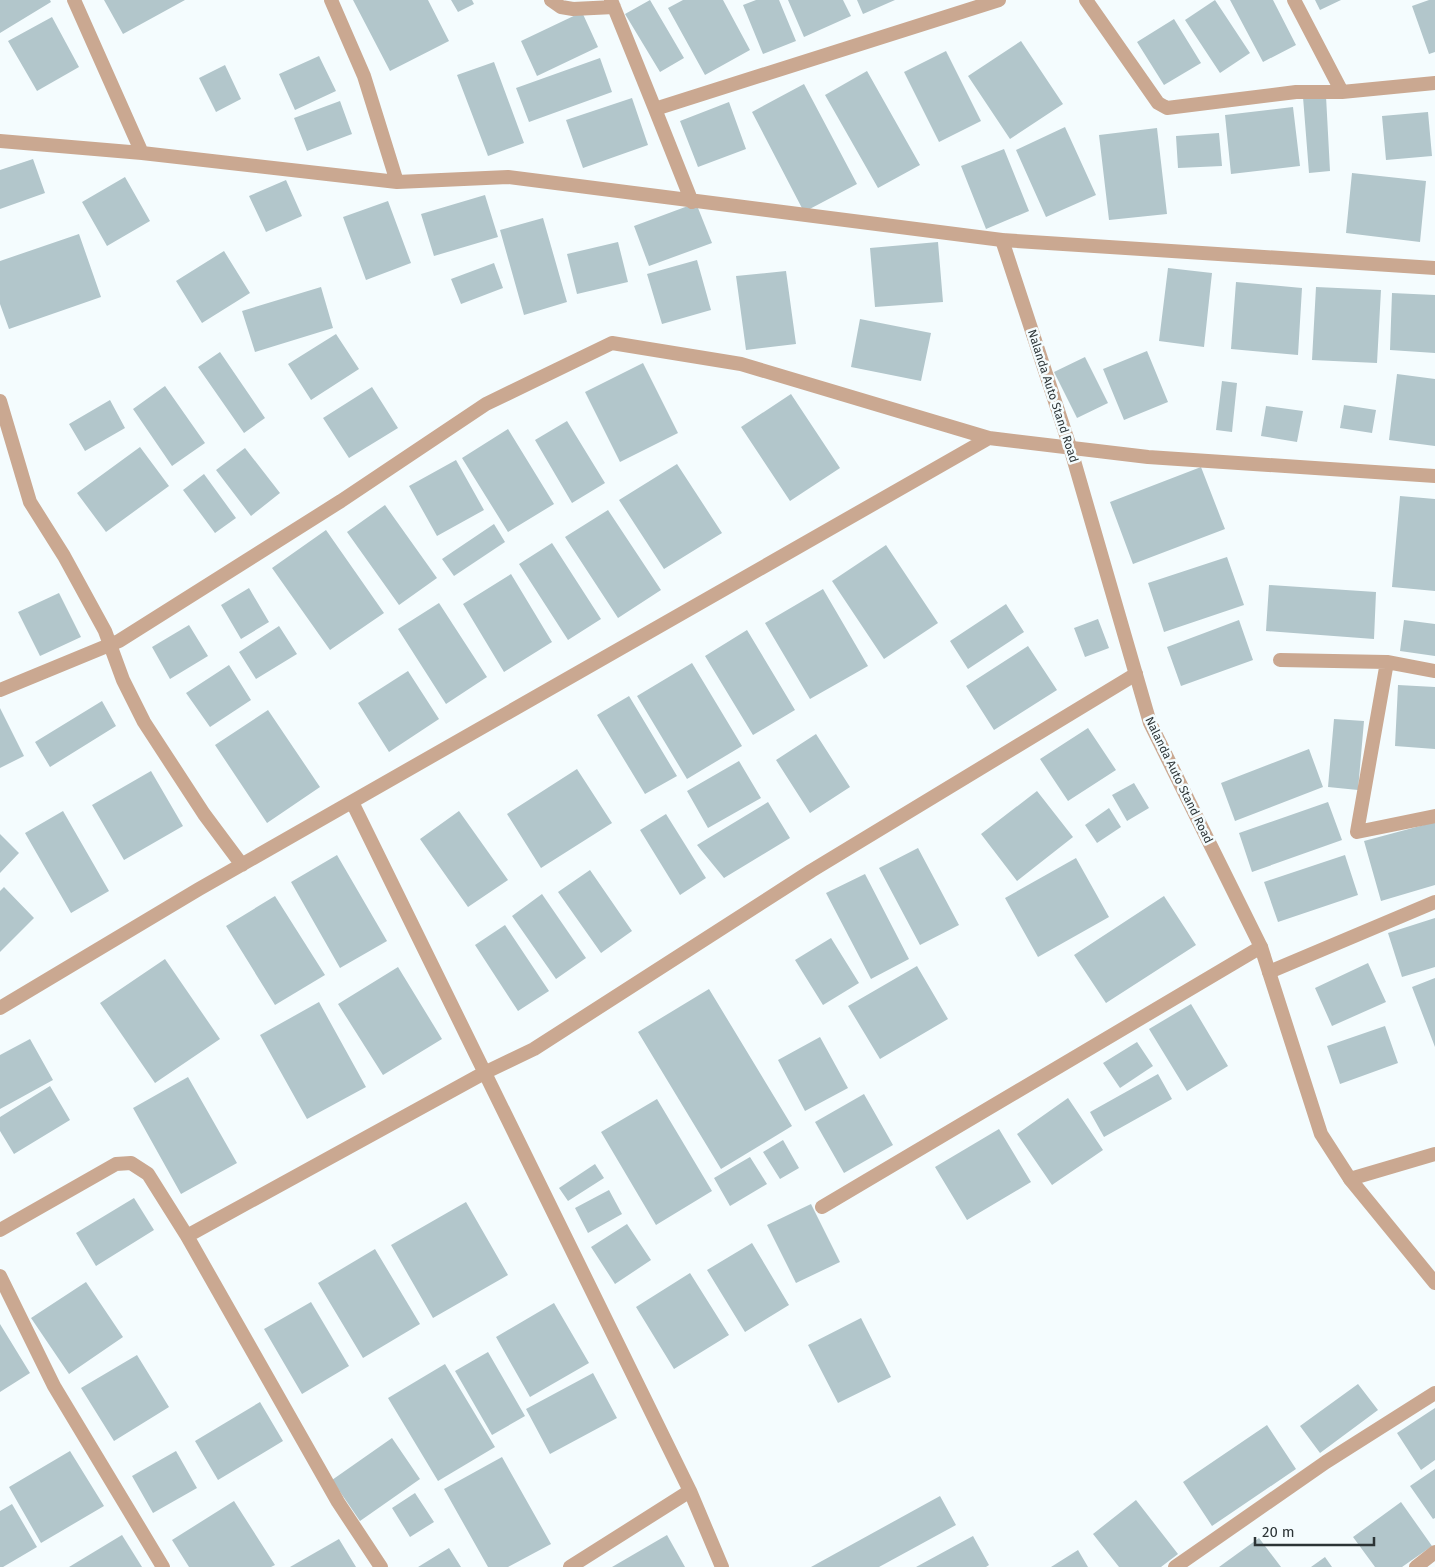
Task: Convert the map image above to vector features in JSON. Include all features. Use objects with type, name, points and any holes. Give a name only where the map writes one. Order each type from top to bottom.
[{"type":"street","points":[[74,0],[142,153]]},
{"type":"street","points":[[331,0],[364,76],[397,182]]},
{"type":"street","points":[[550,0],[560,8],[573,9],[612,4],[692,202]]},
{"type":"street","points":[[655,109],[999,0]]},
{"type":"street","points":[[1086,0],[1158,103],[1167,108],[1296,92],[1342,92],[1435,82]]},
{"type":"street","points":[[1294,0],[1342,92]]},
{"type":"street","points":[[0,141],[142,153],[397,182],[508,177],[692,202],[1002,240],[1435,268]]},
{"type":"street","name":"Nalanda Auto Stand Road","points":[[1002,240],[1070,447],[1150,723],[1261,947],[1321,1134],[1350,1179],[1435,1283]]},
{"type":"street","points":[[0,690],[119,641],[341,501],[486,404],[612,343],[741,364],[989,438],[1148,457],[1435,476]]},
{"type":"street","points":[[0,401],[30,502],[68,565],[104,631],[123,680],[144,722],[204,814],[242,865]]},
{"type":"street","points":[[0,1008],[242,865],[989,438]]},
{"type":"street","points":[[1280,660],[1387,662],[1435,671]]},
{"type":"street","points":[[1387,662],[1357,832],[1435,816]]},
{"type":"street","points":[[187,1236],[484,1073],[534,1049],[811,871],[1136,674]]},
{"type":"street","points":[[352,802],[690,1491],[722,1567]]},
{"type":"street","points":[[1269,972],[1435,902]]},
{"type":"street","points":[[822,1207],[1261,947]]},
{"type":"street","points":[[1350,1179],[1435,1154]]},
{"type":"street","points":[[0,1230],[116,1164],[131,1163],[148,1174],[187,1236],[338,1502],[381,1567]]},
{"type":"street","points":[[0,1276],[54,1386],[163,1567]]},
{"type":"street","points":[[1175,1567],[1326,1462],[1435,1393]]},
{"type":"street","points":[[570,1567],[690,1491]]},
{"type":"street","points":[[1416,1567],[1435,1552]]},
{"type":"building","points":[[0,0],[50,0],[51,2],[0,33]]},
{"type":"building","points":[[104,0],[185,0],[123,34]]},
{"type":"building","points":[[353,0],[428,0],[449,41],[390,71]]},
{"type":"building","points":[[451,0],[472,0],[474,4],[458,12]]},
{"type":"building","points":[[650,0],[684,58],[660,72],[625,14]]},
{"type":"building","points":[[683,0],[723,0],[750,50],[705,75],[668,8]]},
{"type":"building","points":[[756,0],[779,0],[796,41],[763,54],[743,5]]},
{"type":"building","points":[[788,0],[843,0],[851,16],[804,37]]},
{"type":"building","points":[[857,0],[895,0],[863,14]]},
{"type":"building","points":[[1215,0],[1250,53],[1220,73],[1185,20]]},
{"type":"building","points":[[1230,0],[1273,0],[1296,45],[1263,62]]},
{"type":"building","points":[[1315,0],[1341,0],[1320,10]]},
{"type":"building","points":[[1429,0],[1435,0],[1435,52],[1429,54],[1412,6]]},
{"type":"building","points":[[582,12],[598,47],[537,76],[521,41]]},
{"type":"building","points":[[52,17],[79,67],[37,91],[8,41]]},
{"type":"building","points":[[1174,19],[1201,63],[1164,85],[1137,42]]},
{"type":"building","points":[[1021,41],[1063,104],[1010,139],[968,76]]},
{"type":"building","points":[[946,51],[981,121],[939,142],[904,72]]},
{"type":"building","points":[[319,56],[336,91],[295,110],[279,74]]},
{"type":"building","points":[[600,58],[612,92],[529,122],[516,88]]},
{"type":"building","points":[[494,62],[524,143],[488,156],[457,75]]},
{"type":"building","points":[[225,65],[241,99],[216,112],[199,78]]},
{"type":"building","points":[[867,71],[920,165],[878,188],[825,95]]},
{"type":"building","points":[[804,84],[857,184],[804,212],[752,112]]},
{"type":"building","points":[[1326,96],[1330,171],[1309,173],[1303,97]]},
{"type":"building","points":[[632,98],[648,145],[583,168],[566,120]]},
{"type":"building","points":[[340,101],[352,134],[307,151],[294,118]]},
{"type":"building","points":[[729,102],[746,149],[698,167],[680,121]]},
{"type":"building","points":[[1293,107],[1300,166],[1231,174],[1225,115]]},
{"type":"building","points":[[1428,112],[1432,156],[1386,160],[1382,116]]},
{"type":"building","points":[[1065,127],[1096,195],[1046,217],[1016,150]]},
{"type":"building","points":[[1157,128],[1167,214],[1109,220],[1099,135]]},
{"type":"building","points":[[1219,133],[1222,166],[1178,168],[1176,136]]},
{"type":"building","points":[[1004,149],[1029,211],[986,229],[961,166]]},
{"type":"building","points":[[33,159],[45,193],[0,209],[0,170]]},
{"type":"building","points":[[1352,173],[1426,181],[1420,242],[1346,233]]},
{"type":"building","points":[[125,177],[150,221],[107,246],[82,202]]},
{"type":"building","points":[[286,180],[302,216],[266,232],[249,196]]},
{"type":"building","points":[[485,195],[498,237],[434,256],[421,214]]},
{"type":"building","points":[[388,201],[411,263],[366,280],[343,217]]},
{"type":"building","points":[[696,203],[712,243],[649,266],[634,226]]},
{"type":"building","points":[[543,218],[567,302],[524,315],[500,230]]},
{"type":"building","points":[[79,234],[101,297],[9,329],[0,304],[0,261]]},
{"type":"building","points":[[618,242],[628,282],[577,294],[567,254]]},
{"type":"building","points":[[938,242],[943,302],[875,307],[870,248]]},
{"type":"building","points":[[224,251],[250,293],[202,323],[176,281]]},
{"type":"building","points":[[697,260],[711,310],[662,324],[647,274]]},
{"type":"building","points":[[494,263],[503,288],[461,304],[451,279]]},
{"type":"building","points":[[1168,268],[1212,273],[1204,347],[1159,341]]},
{"type":"building","points":[[786,271],[796,344],[746,350],[736,276]]},
{"type":"building","points":[[1236,282],[1302,288],[1298,355],[1231,349]]},
{"type":"building","points":[[321,287],[333,328],[255,352],[242,311]]},
{"type":"building","points":[[1316,287],[1381,290],[1377,363],[1312,360]]},
{"type":"building","points":[[1392,293],[1435,295],[1435,353],[1390,350]]},
{"type":"building","points":[[860,319],[931,333],[921,381],[851,367]]},
{"type":"building","points":[[336,334],[359,369],[311,400],[288,364]]},
{"type":"building","points":[[1147,351],[1168,402],[1124,420],[1103,369]]},
{"type":"building","points":[[220,352],[265,418],[244,433],[198,367]]},
{"type":"building","points":[[1085,357],[1108,403],[1077,418],[1054,372]]},
{"type":"building","points":[[643,363],[678,433],[620,462],[585,392]]},
{"type":"building","points":[[1397,374],[1435,379],[1435,446],[1389,440]]},
{"type":"building","points":[[1222,381],[1237,383],[1232,432],[1216,430]]},
{"type":"building","points":[[165,386],[205,443],[172,466],[133,409]]},
{"type":"building","points":[[372,387],[398,428],[349,458],[323,418]]},
{"type":"building","points":[[791,394],[840,468],[790,501],[741,427]]},
{"type":"building","points":[[110,400],[125,428],[85,451],[69,424]]},
{"type":"building","points":[[1344,405],[1376,410],[1372,433],[1340,428]]},
{"type":"building","points":[[1266,406],[1303,411],[1297,442],[1261,436]]},
{"type":"building","points":[[567,421],[605,483],[572,503],[535,440]]},
{"type":"building","points":[[508,429],[554,504],[508,532],[462,458]]},
{"type":"building","points":[[140,447],[169,486],[106,532],[77,493]]},
{"type":"building","points":[[245,448],[280,493],[251,516],[216,470]]},
{"type":"building","points":[[456,460],[484,510],[437,536],[409,486]]},
{"type":"building","points":[[677,464],[722,533],[664,569],[619,500]]},
{"type":"building","points":[[1201,467],[1225,529],[1133,564],[1110,502]]},
{"type":"building","points":[[204,474],[236,518],[215,533],[183,490]]},
{"type":"building","points":[[1400,496],[1435,499],[1435,591],[1392,587]]},
{"type":"building","points":[[385,505],[437,578],[399,605],[347,532]]},
{"type":"building","points":[[608,510],[661,590],[618,618],[565,537]]},
{"type":"building","points":[[494,524],[505,542],[454,576],[442,559]]},
{"type":"building","points":[[326,530],[384,613],[330,650],[272,568]]},
{"type":"building","points":[[552,543],[601,619],[568,640],[519,564]]},
{"type":"building","points":[[886,545],[938,623],[884,659],[832,581]]},
{"type":"building","points":[[1227,557],[1244,605],[1164,632],[1148,583]]},
{"type":"building","points":[[511,574],[552,642],[504,672],[463,604]]},
{"type":"building","points":[[1269,585],[1376,592],[1374,639],[1266,631]]},
{"type":"building","points":[[249,588],[269,622],[241,639],[221,605]]},
{"type":"building","points":[[823,589],[868,666],[810,699],[765,623]]},
{"type":"building","points":[[59,593],[81,637],[40,656],[18,612]]},
{"type":"building","points":[[439,603],[487,677],[446,704],[398,629]]},
{"type":"building","points":[[1006,604],[1024,632],[968,669],[950,641]]},
{"type":"building","points":[[1098,619],[1109,648],[1085,657],[1074,628]]},
{"type":"building","points":[[1239,620],[1253,660],[1181,686],[1167,647]]},
{"type":"building","points":[[1404,620],[1435,624],[1435,656],[1400,651]]},
{"type":"building","points":[[189,625],[208,656],[170,679],[152,647]]},
{"type":"building","points":[[279,626],[297,654],[256,679],[239,652]]},
{"type":"building","points":[[747,630],[795,710],[753,735],[705,656]]},
{"type":"building","points":[[1028,646],[1057,690],[994,730],[966,686]]},
{"type":"building","points":[[692,663],[742,746],[687,779],[637,696]]},
{"type":"building","points":[[229,665],[251,700],[210,727],[186,693]]},
{"type":"building","points":[[408,671],[439,719],[389,752],[358,703]]},
{"type":"building","points":[[1398,685],[1435,687],[1435,749],[1395,746]]},
{"type":"building","points":[[629,696],[677,776],[645,794],[597,715]]},
{"type":"building","points":[[102,701],[116,726],[50,767],[35,742]]},
{"type":"building","points":[[0,708],[24,756],[0,768]]},
{"type":"building","points":[[268,710],[320,787],[267,823],[215,745]]},
{"type":"building","points":[[1334,719],[1364,721],[1358,790],[1328,787]]},
{"type":"building","points":[[1088,728],[1116,770],[1068,801],[1040,759]]},
{"type":"building","points":[[816,734],[850,787],[810,813],[776,760]]},
{"type":"building","points":[[1309,749],[1323,787],[1235,821],[1221,783]]},
{"type":"building","points":[[739,761],[761,798],[708,828],[687,791]]},
{"type":"building","points":[[577,769],[612,823],[541,868],[507,814]]},
{"type":"building","points":[[151,771],[183,826],[124,860],[92,805]]},
{"type":"building","points":[[1134,783],[1149,808],[1127,821],[1112,795]]},
{"type":"building","points":[[1037,791],[1073,837],[1017,881],[981,834]]},
{"type":"building","points":[[768,802],[790,838],[724,878],[697,845]]},
{"type":"building","points":[[1328,802],[1342,840],[1252,872],[1239,833]]},
{"type":"building","points":[[1109,808],[1121,827],[1097,843],[1085,825]]},
{"type":"building","points":[[63,811],[109,891],[71,913],[25,833]]},
{"type":"building","points":[[459,811],[508,880],[468,907],[420,839]]},
{"type":"building","points":[[666,814],[706,878],[680,895],[640,830]]},
{"type":"building","points":[[1435,822],[1435,885],[1381,901],[1364,841]]},
{"type":"building","points":[[0,834],[19,853],[0,873]]},
{"type":"building","points":[[918,848],[959,925],[920,945],[879,868]]},
{"type":"building","points":[[337,855],[387,941],[340,968],[291,882]]},
{"type":"building","points":[[1345,855],[1358,895],[1278,922],[1264,882]]},
{"type":"building","points":[[1076,858],[1109,917],[1038,957],[1005,898]]},
{"type":"building","points":[[590,870],[632,931],[601,953],[558,892]]},
{"type":"building","points":[[865,874],[909,959],[871,979],[826,893]]},
{"type":"building","points":[[4,887],[34,918],[0,952],[0,891]]},
{"type":"building","points":[[542,894],[586,958],[556,979],[512,916]]},
{"type":"building","points":[[275,896],[325,975],[275,1005],[226,926]]},
{"type":"building","points":[[1164,896],[1196,945],[1106,1003],[1074,955]]},
{"type":"building","points":[[1435,918],[1435,967],[1402,977],[1388,933]]},
{"type":"building","points":[[505,925],[549,991],[518,1011],[475,945]]},
{"type":"building","points":[[831,938],[859,983],[823,1005],[795,960]]},
{"type":"building","points":[[165,959],[220,1039],[155,1083],[100,1003]]},
{"type":"building","points":[[1368,963],[1386,1002],[1332,1026],[1315,988]]},
{"type":"building","points":[[917,966],[948,1019],[880,1059],[848,1006]]},
{"type":"building","points":[[398,967],[442,1039],[383,1075],[338,1004]]},
{"type":"building","points":[[1435,978],[1435,1047],[1412,987]]},
{"type":"building","points":[[709,989],[792,1126],[721,1169],[638,1032]]},
{"type":"building","points":[[319,1002],[366,1087],[307,1119],[260,1035]]},
{"type":"building","points":[[1191,1004],[1228,1066],[1187,1091],[1149,1029]]},
{"type":"building","points":[[1385,1026],[1398,1063],[1340,1084],[1327,1046]]},
{"type":"building","points":[[820,1037],[848,1088],[805,1111],[778,1060]]},
{"type":"building","points":[[30,1039],[53,1080],[0,1109],[0,1055]]},
{"type":"building","points":[[1137,1042],[1153,1066],[1120,1088],[1103,1063]]},
{"type":"building","points":[[1158,1074],[1172,1099],[1104,1137],[1090,1112]]},
{"type":"building","points":[[188,1077],[237,1163],[181,1194],[133,1108]]},
{"type":"building","points":[[50,1086],[70,1120],[14,1154],[0,1131],[0,1117]]},
{"type":"building","points":[[864,1094],[893,1145],[844,1173],[815,1122]]},
{"type":"building","points":[[1068,1098],[1103,1150],[1052,1185],[1017,1134]]},
{"type":"building","points":[[657,1099],[712,1191],[656,1225],[601,1132]]},
{"type":"building","points":[[999,1129],[1031,1182],[967,1220],[935,1167]]},
{"type":"building","points":[[783,1140],[799,1168],[780,1179],[763,1152]]},
{"type":"building","points":[[750,1157],[767,1184],[730,1206],[714,1178]]},
{"type":"building","points":[[595,1164],[604,1178],[568,1201],[559,1188]]},
{"type":"building","points":[[609,1190],[622,1214],[588,1233],[575,1208]]},
{"type":"building","points":[[134,1198],[154,1230],[96,1266],[76,1233]]},
{"type":"building","points":[[466,1202],[508,1275],[433,1318],[391,1245]]},
{"type":"building","points":[[811,1204],[840,1262],[796,1283],[767,1225]]},
{"type":"building","points":[[627,1224],[651,1260],[615,1284],[591,1247]]},
{"type":"building","points":[[752,1243],[789,1305],[745,1332],[707,1270]]},
{"type":"building","points":[[375,1249],[420,1324],[363,1358],[318,1283]]},
{"type":"building","points":[[690,1273],[729,1335],[674,1369],[636,1307]]},
{"type":"building","points":[[86,1282],[123,1337],[69,1374],[31,1318]]},
{"type":"building","points":[[311,1302],[349,1366],[302,1394],[264,1329]]},
{"type":"building","points":[[554,1303],[589,1363],[530,1397],[496,1337]]},
{"type":"building","points":[[861,1318],[891,1377],[838,1403],[808,1345]]},
{"type":"building","points":[[0,1324],[30,1373],[0,1392]]},
{"type":"building","points":[[488,1352],[525,1416],[492,1435],[455,1371]]},
{"type":"building","points":[[137,1355],[169,1407],[114,1441],[81,1388]]},
{"type":"building","points":[[445,1364],[495,1447],[438,1481],[388,1398]]},
{"type":"building","points":[[593,1373],[617,1418],[550,1454],[526,1409]]},
{"type":"building","points":[[1358,1384],[1378,1410],[1320,1453],[1300,1426]]},
{"type":"building","points":[[260,1402],[283,1441],[218,1480],[195,1441]]},
{"type":"building","points":[[1435,1408],[1435,1460],[1421,1470],[1397,1433]]},
{"type":"building","points":[[1267,1425],[1296,1469],[1212,1526],[1183,1482]]},
{"type":"building","points":[[392,1438],[420,1479],[360,1521],[332,1480]]},
{"type":"building","points":[[70,1451],[104,1506],[41,1543],[9,1487]]},
{"type":"building","points":[[176,1451],[197,1488],[153,1513],[132,1476]]},
{"type":"building","points":[[502,1457],[551,1544],[508,1567],[488,1567],[444,1489]]},
{"type":"building","points":[[1435,1469],[1435,1518],[1433,1519],[1410,1486]]},
{"type":"building","points":[[415,1493],[434,1522],[410,1537],[392,1508]]},
{"type":"building","points":[[940,1496],[956,1525],[879,1567],[811,1567]]},
{"type":"building","points":[[1136,1500],[1178,1554],[1161,1567],[1119,1567],[1093,1534]]},
{"type":"building","points":[[234,1501],[275,1565],[271,1567],[189,1567],[172,1540]]},
{"type":"building","points":[[1401,1502],[1432,1546],[1402,1567],[1375,1567],[1353,1537]]},
{"type":"building","points":[[12,1504],[37,1547],[0,1567],[0,1511]]},
{"type":"building","points":[[122,1535],[142,1567],[69,1567]]},
{"type":"building","points":[[667,1535],[685,1567],[612,1567]]},
{"type":"building","points":[[973,1536],[989,1565],[986,1567],[916,1567]]},
{"type":"building","points":[[1259,1538],[1281,1567],[1219,1567]]},
{"type":"building","points":[[339,1539],[356,1567],[290,1567]]},
{"type":"building","points":[[449,1548],[461,1567],[418,1567]]},
{"type":"building","points":[[1078,1550],[1088,1567],[1051,1567]]},
{"type":"building","points":[[1325,1557],[1332,1567],[1311,1567]]}]
